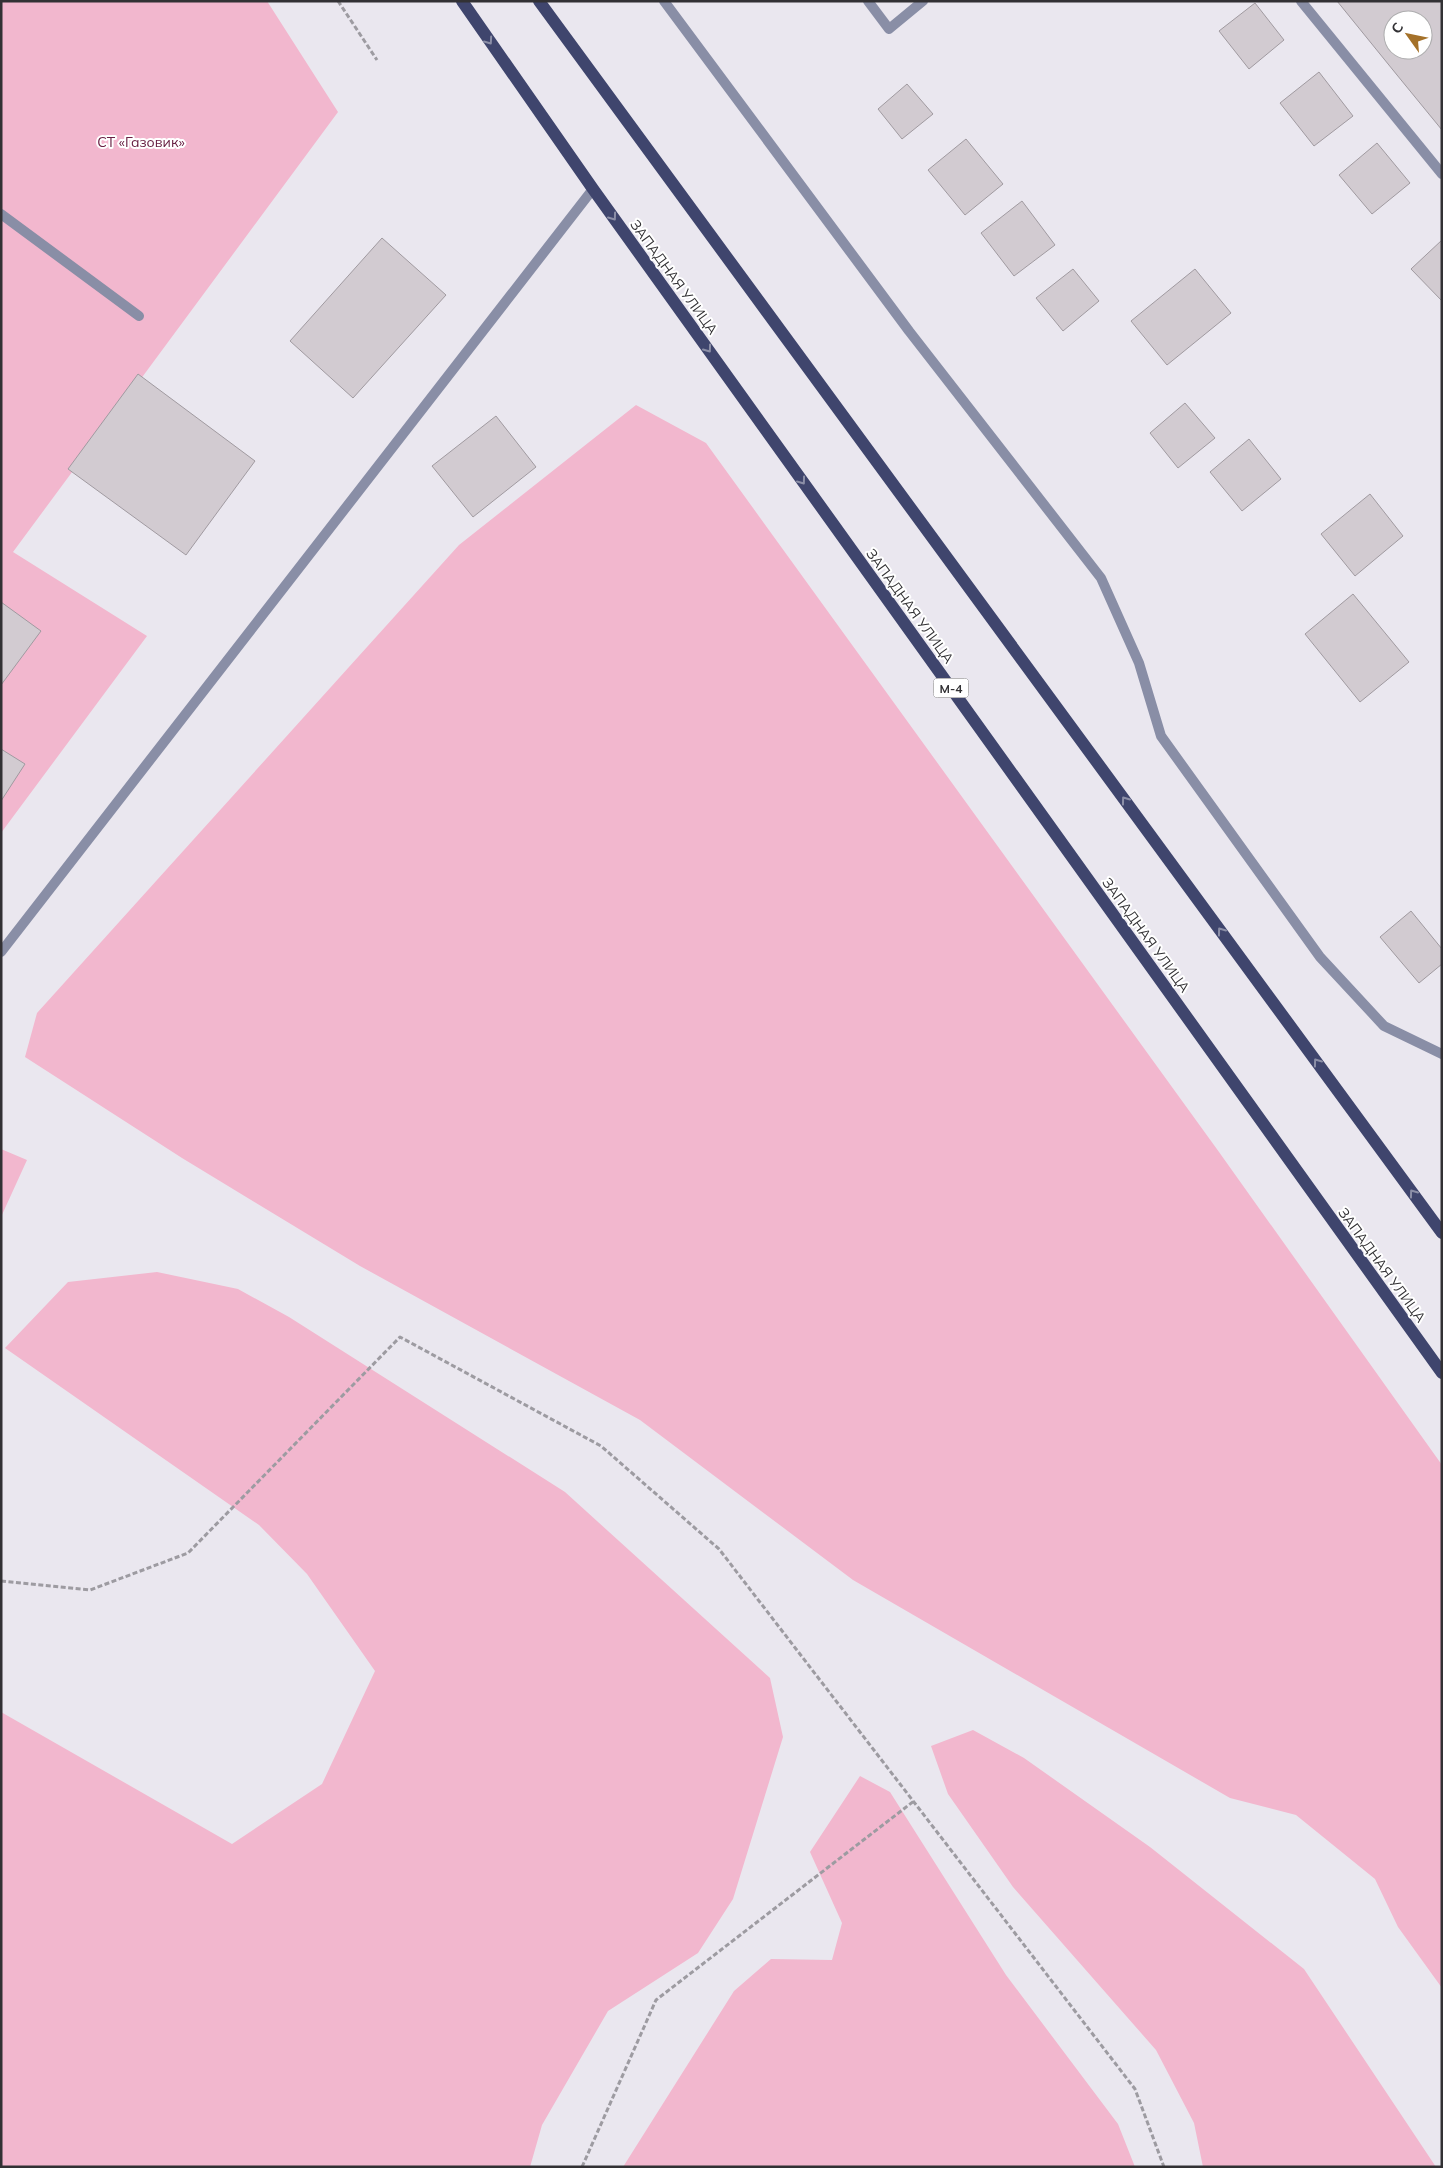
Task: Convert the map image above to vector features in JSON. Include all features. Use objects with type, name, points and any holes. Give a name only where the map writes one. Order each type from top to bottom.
[{"type":"main road","name":"ЗАПАДНАЯ УЛИЦА","points":[[462,1],[593,189],[1442,1373]]},
{"type":"main road","points":[[539,1],[1442,1233]]},
{"type":"street","points":[[664,1],[909,331],[1101,578],[1140,663],[1161,736],[1320,957],[1384,1026],[1442,1054]]},
{"type":"street","points":[[868,1],[889,29],[924,1]]},
{"type":"street","points":[[1301,1],[1442,174]]},
{"type":"street","points":[[1,952],[593,189]]},
{"type":"street","points":[[1,214],[139,316]]},
{"type":"path","points":[[338,1],[377,60]]},
{"type":"path","points":[[1,1581],[90,1590],[188,1553],[400,1337],[601,1446],[719,1549],[1135,2089],[1164,2167]]},
{"type":"path","points":[[582,2167],[656,2000],[914,1801]]},
{"type":"green space","name":"СТ «Газовик»","points":[[1,1],[267,1],[338,112],[13,552],[147,636],[1,833]]},
{"type":"green space","points":[[636,405],[706,443],[1219,1152],[1442,1465],[1442,1988],[1398,1927],[1375,1879],[1296,1815],[1230,1798],[853,1580],[640,1420],[360,1266],[182,1158],[25,1057],[37,1013],[459,545]]},
{"type":"green space","points":[[1,1149],[27,1160],[1,1217]]},
{"type":"green space","points":[[157,1272],[238,1289],[289,1317],[565,1492],[770,1678],[783,1737],[733,1899],[698,1953],[608,2011],[542,2125],[530,2167],[1,2167],[1,1712],[232,1844],[322,1784],[375,1671],[307,1574],[259,1525],[5,1348],[68,1282]]},
{"type":"green space","points":[[973,1730],[1024,1758],[1150,1847],[1304,1969],[1436,2167],[1203,2167],[1194,2123],[1156,2050],[1013,1887],[948,1794],[931,1746]]},
{"type":"green space","points":[[860,1776],[890,1792],[1006,1975],[1118,2124],[1135,2167],[623,2167],[734,1991],[771,1959],[832,1960],[842,1923],[810,1852]]},
{"type":"building","points":[[1337,1],[1442,1],[1442,130],[1385,60],[1433,60],[1433,10],[1383,10],[1383,58]]},
{"type":"building","points":[[1255,3],[1284,40],[1249,69],[1219,31]]},
{"type":"building","points":[[1319,72],[1353,116],[1314,146],[1280,103]]},
{"type":"building","points":[[907,84],[933,114],[902,139],[878,109]]},
{"type":"building","points":[[966,139],[1003,184],[965,215],[928,170]]},
{"type":"building","points":[[1377,143],[1410,183],[1372,214],[1339,175]]},
{"type":"building","points":[[1022,201],[1055,245],[1014,276],[981,233]]},
{"type":"building","points":[[382,238],[446,295],[353,398],[290,341]]},
{"type":"building","points":[[1442,240],[1442,301],[1411,269]]},
{"type":"building","points":[[1073,269],[1099,301],[1063,331],[1036,298]]},
{"type":"building","points":[[1195,269],[1231,313],[1167,365],[1131,321]]},
{"type":"building","points":[[138,374],[255,461],[186,555],[68,469]]},
{"type":"building","points":[[1185,403],[1215,438],[1178,468],[1150,433]]},
{"type":"building","points":[[496,416],[536,467],[473,517],[432,466]]},
{"type":"building","points":[[1249,439],[1281,479],[1242,511],[1210,472]]},
{"type":"building","points":[[1370,494],[1403,536],[1355,576],[1321,534]]},
{"type":"building","points":[[1353,594],[1409,662],[1360,702],[1305,634]]},
{"type":"building","points":[[1,602],[41,631],[1,685]]},
{"type":"building","points":[[1,749],[25,764],[1,801]]},
{"type":"building","points":[[1411,911],[1442,949],[1442,964],[1419,983],[1380,937]]}]
